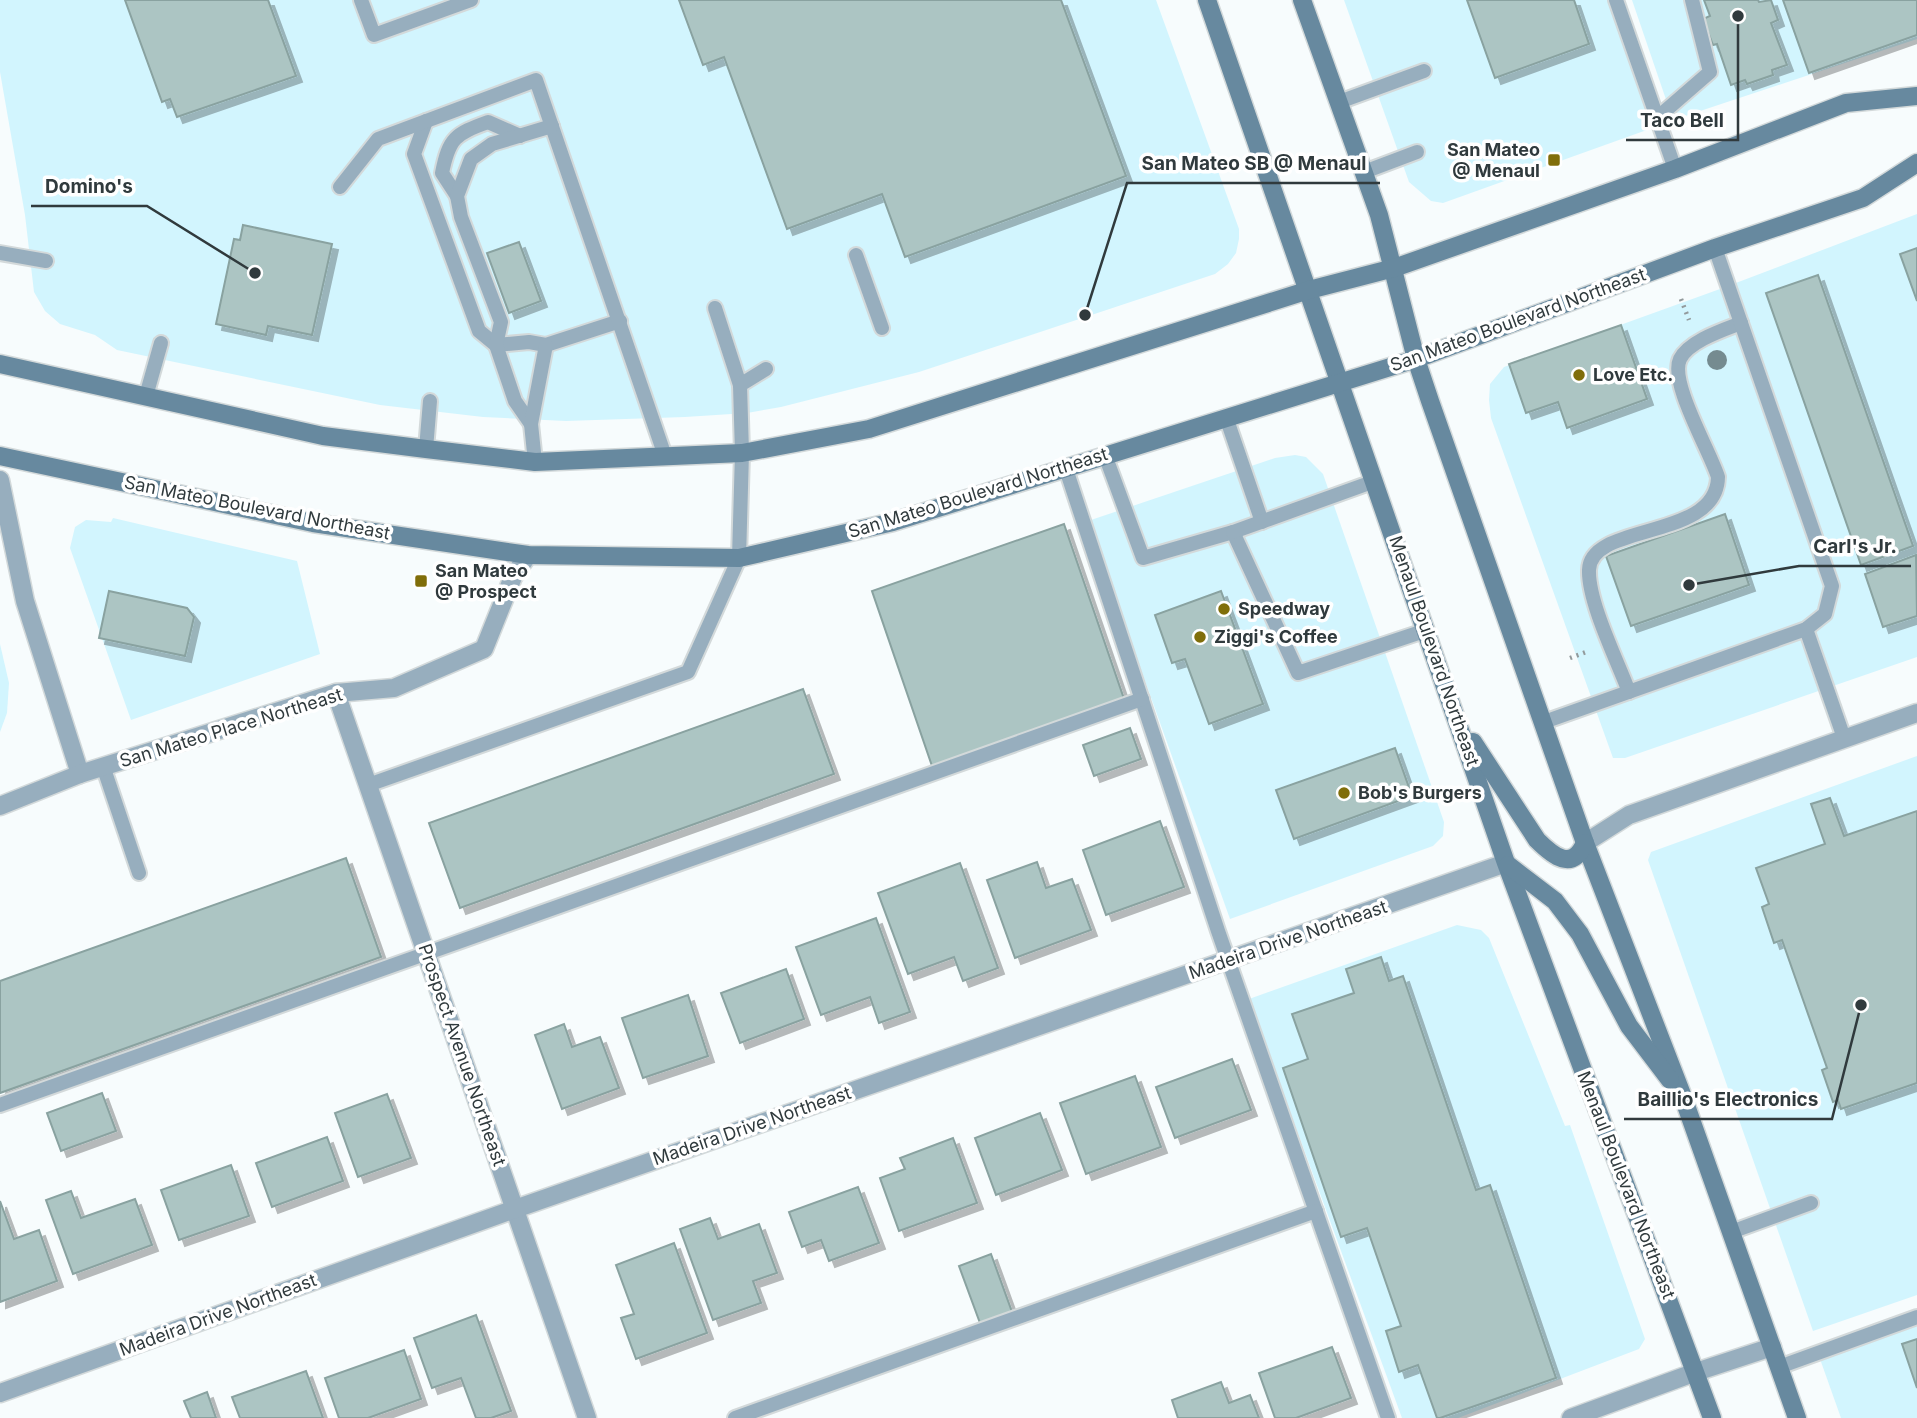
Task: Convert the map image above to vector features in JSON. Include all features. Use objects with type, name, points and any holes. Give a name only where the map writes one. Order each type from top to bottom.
[{"type":"main road","name":"Menaul Boulevard Northeast","points":[[1207,0],[1506,863],[1712,1418]]},
{"type":"main road","points":[[1302,0],[1364,172],[1394,268],[1416,359],[1586,842],[1682,1097],[1797,1418]]},
{"type":"main road","points":[[0,364],[323,436],[426,449],[535,462],[742,453],[869,429],[1309,290],[1394,268],[1675,169],[1846,103],[1917,96]]},
{"type":"main road","name":"San Mateo Boulevard Northeast","points":[[0,456],[313,523],[528,555],[739,558],[893,522],[1416,359],[1715,248],[1863,198],[1917,163]]},
{"type":"main road","points":[[1457,719],[1537,840],[1551,853],[1570,859],[1581,853],[1586,842]]},
{"type":"main road","points":[[1506,863],[1555,901],[1564,912],[1580,934],[1629,1026],[1682,1097]]},
{"type":"street","points":[[0,480],[25,601],[80,774]]},
{"type":"street","name":"San Mateo Place Northeast","points":[[0,806],[103,766],[336,693],[394,688],[484,649],[513,577],[528,555]]},
{"type":"street","name":"Prospect Avenue Northeast","points":[[336,693],[587,1418]]},
{"type":"street","points":[[1586,842],[1629,815],[1917,713]]},
{"type":"street","name":"Madeira Drive Northeast","points":[[0,1393],[515,1209],[1506,863]]},
{"type":"street","points":[[1571,1418],[1772,1347]]},
{"type":"lane","points":[[361,0],[374,35],[471,0]]},
{"type":"lane","points":[[1616,0],[1675,169]]},
{"type":"lane","points":[[1657,118],[1710,72],[1692,0]]},
{"type":"lane","points":[[1339,102],[1424,71]]},
{"type":"lane","points":[[340,187],[378,139],[536,80],[665,456]]},
{"type":"lane","points":[[426,121],[414,154],[479,331],[496,345],[529,342],[546,345],[620,321]]},
{"type":"lane","points":[[520,136],[488,122],[462,131],[447,149],[442,173],[457,195],[461,217],[501,322],[496,345],[515,401],[531,424]]},
{"type":"lane","points":[[457,195],[471,159],[492,144],[552,126]]},
{"type":"lane","points":[[1364,172],[1416,152]]},
{"type":"lane","points":[[1544,722],[1806,629],[1825,614],[1832,586],[1715,248]]},
{"type":"lane","points":[[0,253],[46,261]]},
{"type":"lane","points":[[856,255],[882,328]]},
{"type":"lane","points":[[368,785],[688,672],[739,558],[742,453],[740,385],[715,308]]},
{"type":"lane","points":[[1629,692],[1590,592],[1588,566],[1599,549],[1689,517],[1709,503],[1718,489],[1718,477],[1680,387],[1679,367],[1681,357],[1703,338],[1741,323]]},
{"type":"lane","points":[[146,396],[161,343]]},
{"type":"lane","points":[[535,462],[531,424],[546,345]]},
{"type":"lane","points":[[740,385],[766,369]]},
{"type":"lane","points":[[426,449],[429,401]]},
{"type":"lane","points":[[1226,417],[1262,522]]},
{"type":"lane","points":[[1105,455],[1143,558],[1233,532],[1375,481]]},
{"type":"lane","points":[[1065,467],[1228,960],[1388,1418]]},
{"type":"lane","points":[[1233,532],[1298,673],[1427,630]]},
{"type":"lane","points":[[1806,629],[1844,738]]},
{"type":"lane","points":[[0,1105],[1142,699]]},
{"type":"lane","points":[[103,766],[139,873]]},
{"type":"lane","points":[[1731,1232],[1811,1203]]},
{"type":"lane","points":[[735,1418],[1317,1211]]},
{"type":"lane","points":[[1779,1367],[1917,1317]]},
{"type":"path","points":[[1681,299],[1693,331]]},
{"type":"shaded area","points":[[0,0],[1156,0],[1239,229],[1239,239],[1236,253],[1228,264],[1215,274],[919,372],[781,407],[747,413],[566,421],[483,417],[380,405],[117,350],[95,335],[60,324],[45,311],[34,292],[25,215],[0,72]]},
{"type":"shaded area","points":[[1344,0],[1611,0],[1658,126],[1443,203],[1431,201],[1409,182]]},
{"type":"shaded area","points":[[1632,0],[1917,0],[1917,39],[1673,120]]},
{"type":"shaded area","points":[[1917,214],[1917,657],[1625,758],[1613,758],[1491,418],[1490,384],[1504,367]]},
{"type":"shaded area","points":[[1295,455],[1306,457],[1323,474],[1444,822],[1443,836],[1433,846],[1230,919],[1088,521],[1275,458]]},
{"type":"shaded area","points":[[113,518],[297,561],[320,654],[131,720],[70,548],[75,527],[86,520],[111,522]]},
{"type":"shaded area","points":[[0,644],[9,683],[7,713],[0,732]]},
{"type":"shaded area","points":[[1917,756],[1917,1295],[1813,1331],[1648,860],[1651,852]]},
{"type":"shaded area","points":[[1457,925],[1481,930],[1489,938],[1565,1126],[1570,1125],[1645,1339],[1639,1349],[1458,1418],[1402,1418],[1249,999]]},
{"type":"shaded area","points":[[1917,1324],[1917,1418],[1841,1418],[1820,1359]]},
{"type":"building","points":[[125,0],[268,0],[296,76],[177,117],[170,99],[162,102]]},
{"type":"building","points":[[679,0],[1061,0],[1126,176],[905,257],[882,194],[787,229],[724,57],[703,65]]},
{"type":"building","points":[[1467,0],[1574,0],[1589,44],[1495,78]]},
{"type":"building","points":[[1704,0],[1771,0],[1778,20],[1771,23],[1787,65],[1772,70],[1773,75],[1747,84],[1745,80],[1731,85],[1717,44],[1713,45],[1703,19],[1710,16]]},
{"type":"building","points":[[1783,0],[1917,0],[1917,35],[1809,73]]},
{"type":"building","points":[[243,225],[332,244],[312,335],[268,326],[266,335],[216,324],[234,239],[240,240]]},
{"type":"building","points":[[519,242],[541,301],[509,313],[487,253]]},
{"type":"building","points":[[1917,248],[1917,301],[1900,254]]},
{"type":"building","points":[[1818,275],[1913,546],[1861,565],[1766,293]]},
{"type":"building","points":[[1621,325],[1647,399],[1567,428],[1558,402],[1526,413],[1509,364]]},
{"type":"building","points":[[1725,514],[1749,585],[1631,626],[1606,556]]},
{"type":"building","points":[[1064,524],[1124,699],[932,766],[872,591]]},
{"type":"building","points":[[1916,555],[1917,616],[1883,627],[1865,574]]},
{"type":"building","points":[[109,591],[187,608],[194,617],[185,656],[99,638]]},
{"type":"building","name":"Ziggi's Coffee","points":[[1221,591],[1263,704],[1209,724],[1185,659],[1172,663],[1155,615]]},
{"type":"building","points":[[803,689],[834,774],[460,908],[429,823]]},
{"type":"building","points":[[1130,728],[1141,759],[1094,776],[1083,745]]},
{"type":"building","name":"Bob's Burgers","points":[[1395,748],[1412,796],[1294,839],[1276,790]]},
{"type":"building","points":[[1830,798],[1844,836],[1917,811],[1917,1083],[1841,1109],[1838,1100],[1833,1102],[1822,1070],[1827,1068],[1782,940],[1774,943],[1762,907],[1769,904],[1756,868],[1825,844],[1811,804]]},
{"type":"building","points":[[1160,821],[1184,887],[1106,915],[1083,850]]},
{"type":"building","points":[[346,858],[381,957],[0,1093],[0,981]]},
{"type":"building","points":[[1037,862],[1046,888],[1072,879],[1091,930],[1015,958],[987,880]]},
{"type":"building","points":[[960,863],[998,968],[963,981],[954,957],[908,974],[878,893]]},
{"type":"building","points":[[876,918],[910,1012],[879,1023],[870,997],[821,1015],[796,947]]},
{"type":"building","points":[[1381,957],[1389,981],[1403,976],[1476,1190],[1490,1185],[1556,1378],[1440,1418],[1437,1418],[1418,1365],[1399,1372],[1386,1331],[1401,1326],[1367,1228],[1341,1237],[1283,1068],[1308,1059],[1292,1014],[1354,993],[1346,969]]},
{"type":"building","points":[[786,969],[804,1019],[740,1043],[721,993]]},
{"type":"building","points":[[688,995],[708,1056],[643,1078],[622,1018]]},
{"type":"building","points":[[564,1024],[572,1047],[600,1037],[619,1088],[562,1109],[535,1035]]},
{"type":"building","points":[[1232,1059],[1251,1110],[1175,1138],[1156,1087]]},
{"type":"building","points":[[1135,1076],[1161,1147],[1086,1174],[1060,1103]]},
{"type":"building","points":[[102,1093],[116,1131],[61,1151],[47,1113]]},
{"type":"building","points":[[387,1094],[411,1158],[358,1177],[335,1113]]},
{"type":"building","points":[[1040,1113],[1062,1170],[996,1195],[975,1138]]},
{"type":"building","points":[[327,1137],[343,1181],[272,1207],[256,1163]]},
{"type":"building","points":[[953,1138],[977,1203],[899,1231],[880,1178],[905,1169],[900,1158]]},
{"type":"building","points":[[231,1165],[249,1216],[179,1240],[161,1190]]},
{"type":"building","points":[[858,1187],[879,1243],[829,1261],[821,1240],[802,1247],[789,1212]]},
{"type":"building","points":[[71,1191],[81,1218],[135,1199],[152,1245],[73,1274],[46,1200]]},
{"type":"building","points":[[0,1201],[14,1239],[39,1230],[57,1281],[0,1302]]},
{"type":"building","points":[[710,1218],[718,1239],[759,1224],[777,1273],[753,1281],[761,1303],[713,1320],[680,1229]]},
{"type":"building","points":[[674,1243],[707,1333],[636,1359],[621,1318],[634,1314],[616,1265]]},
{"type":"building","points":[[991,1254],[1012,1312],[980,1323],[959,1266]]},
{"type":"building","points":[[476,1315],[511,1411],[491,1418],[476,1418],[461,1378],[432,1388],[414,1338]]},
{"type":"building","points":[[1917,1339],[1917,1388],[1902,1344]]},
{"type":"building","points":[[1332,1347],[1351,1398],[1296,1418],[1275,1418],[1259,1373]]},
{"type":"building","points":[[404,1350],[421,1399],[368,1418],[339,1418],[325,1378]]},
{"type":"building","points":[[306,1371],[323,1418],[240,1418],[232,1397]]},
{"type":"building","points":[[1221,1382],[1229,1403],[1250,1395],[1259,1418],[1178,1418],[1172,1400]]},
{"type":"building","points":[[207,1392],[216,1418],[191,1418],[184,1401]]},
{"type":"place","name":"Taco Bell","points":[[1738,16]]},
{"type":"place","name":"San Mateo @ Menaul","points":[[1554,160]]},
{"type":"place","name":"Domino's","points":[[255,273]]},
{"type":"place","name":"San Mateo SB @ Menaul","points":[[1085,315]]},
{"type":"place","name":"Love Etc.","points":[[1579,375]]},
{"type":"place","name":"San Mateo @ Prospect","points":[[421,581]]},
{"type":"place","name":"Carl's Jr.","points":[[1689,585]]},
{"type":"place","name":"Speedway","points":[[1224,609]]},
{"type":"place","name":"Ziggi's Coffee","points":[[1200,637]]},
{"type":"place","name":"Bob's Burgers","points":[[1344,793]]},
{"type":"place","name":"Baillio's Electronics","points":[[1861,1005]]}]
